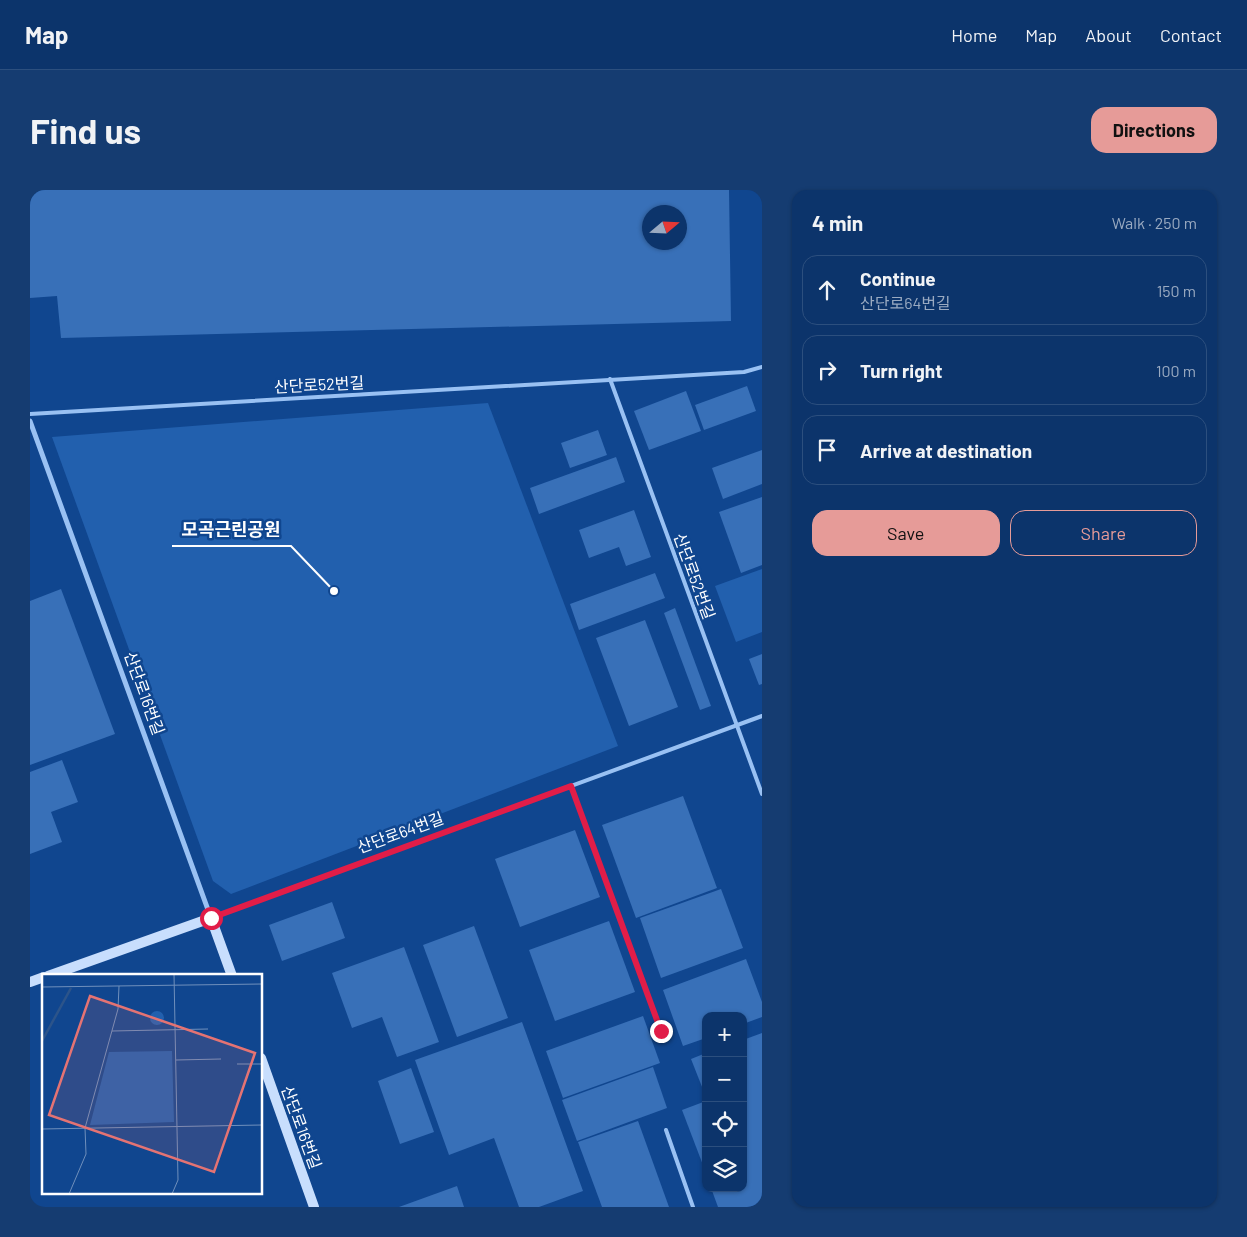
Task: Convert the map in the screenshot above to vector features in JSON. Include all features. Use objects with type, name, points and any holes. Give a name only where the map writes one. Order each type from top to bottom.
[{"type":"street","name":"산단로16번길","points":[[30,421],[231,974]]},
{"type":"street","name":"산단로64번길","points":[[54,974],[211,918]]},
{"type":"street","name":"산단로16번길","points":[[262,1061],[314,1207]]},
{"type":"lane","name":"산단로52번길","points":[[30,414],[744,372],[762,367]]},
{"type":"lane","name":"산단로52번길","points":[[610,379],[762,794]]},
{"type":"lane","name":"산단로64번길","points":[[211,918],[762,716]]},
{"type":"lane","points":[[571,786],[661,1031]]},
{"type":"lane","points":[[666,1130],[693,1207]]},
{"type":"shaded area","points":[[488,403],[618,746],[231,894],[213,881],[52,437]]},
{"type":"shaded area","points":[[762,569],[762,632],[736,642],[715,586]]},
{"type":"building","points":[[30,190],[729,190],[731,321],[61,338],[57,296],[30,298]]},
{"type":"building","points":[[747,386],[756,411],[704,430],[695,405]]},
{"type":"building","points":[[686,391],[701,431],[649,450],[634,411]]},
{"type":"building","points":[[598,430],[607,455],[570,468],[561,443]]},
{"type":"building","points":[[762,450],[762,484],[723,499],[712,468]]},
{"type":"building","points":[[616,457],[625,482],[539,514],[530,488]]},
{"type":"building","points":[[762,497],[762,565],[741,573],[719,512]]},
{"type":"building","points":[[634,510],[651,557],[626,566],[619,547],[589,558],[579,530]]},
{"type":"building","points":[[655,573],[665,598],[579,630],[570,604]]},
{"type":"building","points":[[61,589],[115,734],[30,765],[30,601]]},
{"type":"building","points":[[675,608],[711,706],[700,710],[664,613]]},
{"type":"building","points":[[645,620],[678,707],[629,726],[596,638]]},
{"type":"building","points":[[762,654],[762,684],[759,685],[749,659]]},
{"type":"building","points":[[62,760],[78,802],[51,812],[62,842],[30,854],[30,772]]},
{"type":"building","points":[[683,796],[717,888],[636,918],[602,825]]},
{"type":"building","points":[[575,830],[600,897],[520,927],[495,859]]},
{"type":"building","points":[[721,889],[743,948],[661,978],[640,918]]},
{"type":"building","points":[[332,902],[345,938],[282,961],[269,925]]},
{"type":"building","points":[[609,921],[635,992],[555,1021],[529,950]]},
{"type":"building","points":[[474,926],[508,1018],[457,1037],[423,945]]},
{"type":"building","points":[[404,947],[439,1042],[397,1057],[382,1017],[352,1028],[332,973]]},
{"type":"building","points":[[746,959],[762,1002],[762,1017],[747,1023],[747,1012],[702,1012],[702,1039],[683,1046],[663,990]]},
{"type":"building","points":[[643,1016],[660,1063],[563,1098],[546,1051]]},
{"type":"building","points":[[522,1022],[583,1191],[539,1207],[519,1207],[494,1138],[449,1155],[415,1060]]},
{"type":"building","points":[[762,1033],[762,1207],[718,1207],[712,1192],[747,1192],[747,1039]]},
{"type":"building","points":[[702,1055],[702,1087],[691,1059]]},
{"type":"building","points":[[653,1067],[667,1108],[577,1141],[562,1100]]},
{"type":"building","points":[[411,1068],[434,1132],[400,1144],[378,1081]]},
{"type":"building","points":[[702,1102],[702,1162],[682,1110]]},
{"type":"building","points":[[638,1121],[669,1207],[602,1207],[578,1142]]},
{"type":"building","points":[[457,1186],[464,1207],[399,1207]]},
{"type":"place","name":"모곡근린공원","points":[[334,591]]},
{"type":"route","points":[[211,918],[571,786],[661,1031]]}]
